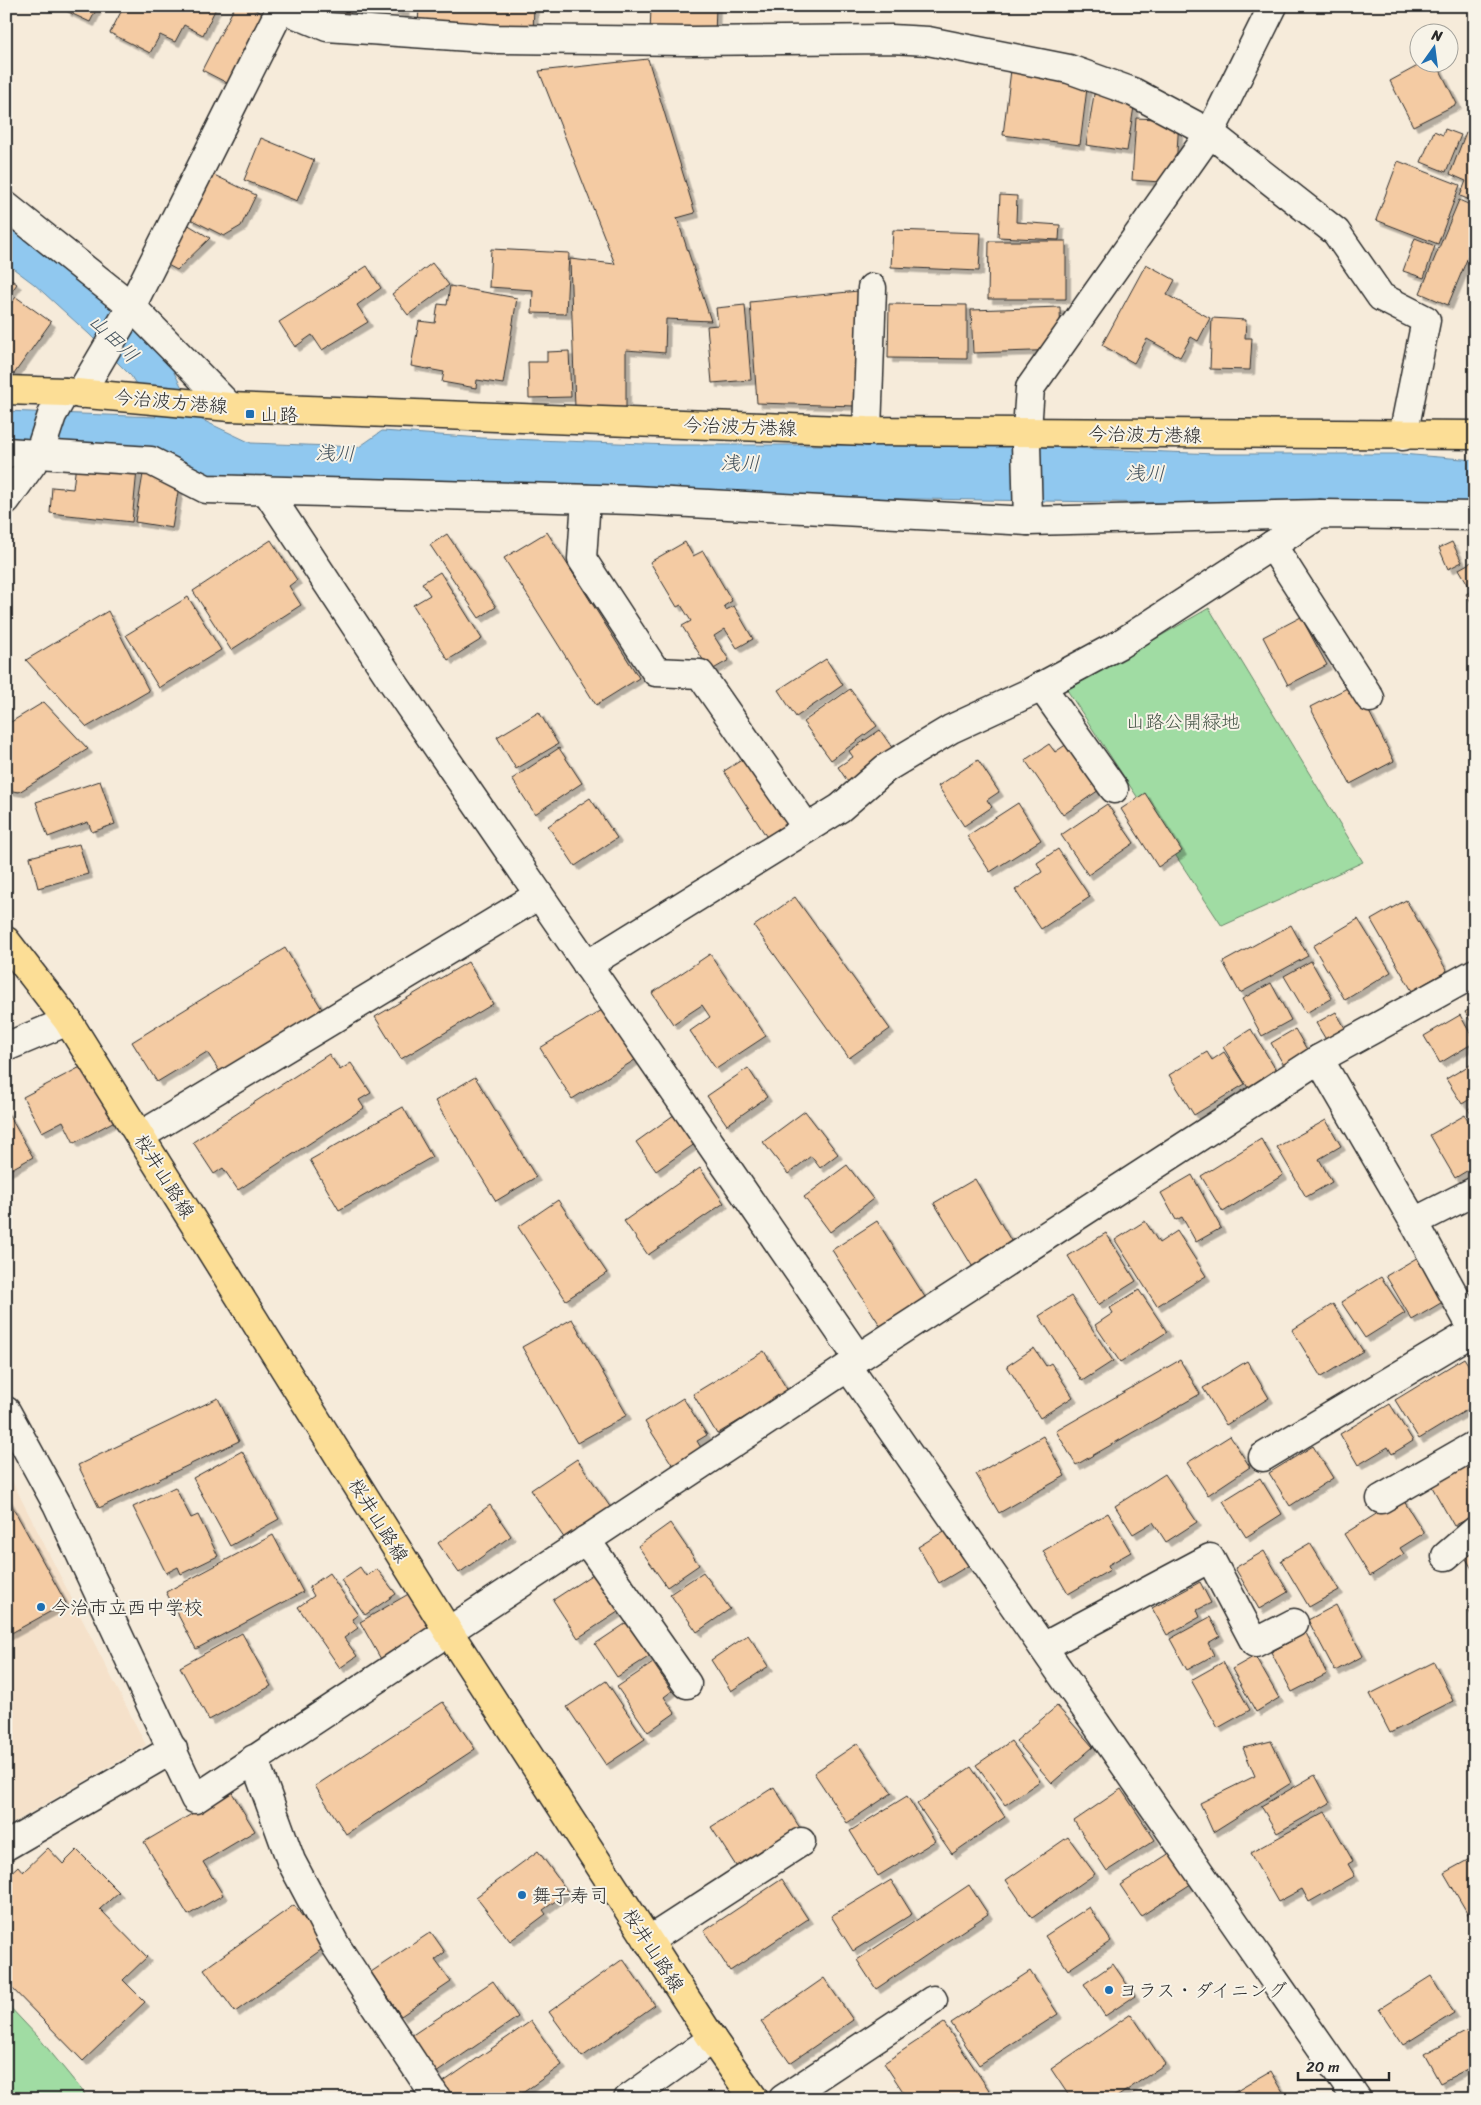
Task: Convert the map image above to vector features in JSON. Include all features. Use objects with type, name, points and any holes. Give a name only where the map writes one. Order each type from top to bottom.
[{"type":"main road","name":"今治波方港線","points":[[6,390],[70,398],[230,407],[1026,438],[1475,435]]},
{"type":"main road","name":"桜井山路線","points":[[6,941],[68,1021],[448,1631],[712,2039],[754,2099]]},
{"type":"street","points":[[1028,517],[1026,438],[1030,388],[1210,133],[1273,6]]},
{"type":"street","points":[[6,500],[39,454],[70,398],[130,308],[282,7],[327,27],[498,39],[891,39],[928,41],[1070,69],[1133,92],[1210,133],[1336,232],[1381,297],[1426,320],[1403,436]]},
{"type":"street","points":[[6,206],[130,308],[230,407]]},
{"type":"street","points":[[866,431],[872,288]]},
{"type":"street","points":[[6,452],[151,461],[206,489],[586,499],[1028,517],[1320,514],[1475,516]]},
{"type":"street","points":[[266,490],[390,678],[587,965],[1043,1647],[1357,2099]]},
{"type":"street","points":[[586,499],[582,559],[656,672],[700,674],[807,828]]},
{"type":"street","points":[[587,965],[840,808],[886,768],[951,729],[1041,686],[1120,644],[1320,514]]},
{"type":"street","points":[[1272,545],[1370,698]]},
{"type":"street","points":[[1041,686],[1114,789]]},
{"type":"street","points":[[140,1136],[539,895]]},
{"type":"street","points":[[6,1411],[57,1504],[196,1799],[853,1362],[1319,1059],[1475,972]]},
{"type":"street","points":[[6,1048],[68,1021]]},
{"type":"street","points":[[1263,1457],[1471,1319],[1319,1059]]},
{"type":"street","points":[[1414,1222],[1475,1191]]},
{"type":"street","points":[[1381,1499],[1475,1445]]},
{"type":"street","points":[[1446,1556],[1475,1531]]},
{"type":"street","points":[[586,1540],[687,1684]]},
{"type":"street","points":[[1043,1647],[1210,1558],[1255,1643],[1294,1623]]},
{"type":"street","points":[[6,1846],[173,1749]]},
{"type":"street","points":[[254,1759],[291,1861],[336,1946],[437,2099]]},
{"type":"street","points":[[648,1941],[801,1842]]},
{"type":"street","points":[[783,2099],[933,2000]]},
{"type":"street","points":[[628,2099],[712,2039]]},
{"type":"shaded area","name":"今治市立西中学校","points":[[6,1469],[146,1745],[6,1827]]},
{"type":"green space","name":"山路公開緑地","points":[[1209,608],[1363,862],[1222,926],[1067,690]]},
{"type":"green space","points":[[6,2003],[39,2038],[89,2099],[6,2099]]},
{"type":"water","points":[[6,218],[96,288],[169,363],[198,418],[251,443],[359,447],[382,431],[482,438],[671,445],[999,445],[1215,454],[1401,454],[1475,460],[1475,508],[735,496],[201,480],[6,444],[6,411],[156,417],[131,376],[89,334],[34,284],[6,263]]},
{"type":"building","points":[[69,6],[98,6],[90,22],[66,11]]},
{"type":"building","points":[[124,6],[213,6],[216,8],[203,35],[184,25],[175,42],[160,35],[150,53],[110,33]]},
{"type":"building","points":[[235,6],[248,6],[267,16],[231,85],[202,70]]},
{"type":"building","points":[[319,6],[353,6],[348,18]]},
{"type":"building","points":[[376,6],[405,6],[404,13]]},
{"type":"building","points":[[419,6],[534,6],[533,33],[418,25]]},
{"type":"building","points":[[651,6],[716,6],[715,36],[650,35]]},
{"type":"building","points":[[648,59],[695,213],[677,218],[711,321],[666,319],[665,353],[626,350],[626,413],[575,408],[570,259],[615,264],[539,71]]},
{"type":"building","points":[[1011,70],[1088,80],[1080,145],[1003,135]]},
{"type":"building","points":[[1408,71],[1441,72],[1457,104],[1413,126],[1390,81]]},
{"type":"building","points":[[1094,94],[1135,100],[1127,151],[1086,145]]},
{"type":"building","points":[[1136,118],[1179,120],[1175,183],[1132,180]]},
{"type":"building","points":[[1445,129],[1461,135],[1446,172],[1421,162],[1434,131],[1443,135]]},
{"type":"building","points":[[1466,132],[1475,135],[1475,202],[1460,196],[1466,181],[1450,174]]},
{"type":"building","points":[[261,138],[314,160],[297,201],[244,180]]},
{"type":"building","points":[[1398,161],[1460,185],[1438,244],[1376,220]]},
{"type":"building","points":[[212,174],[256,195],[241,226],[224,236],[190,219]]},
{"type":"building","points":[[1000,195],[1017,196],[1016,222],[1060,225],[1059,240],[998,237]]},
{"type":"building","points":[[1459,200],[1475,207],[1475,240],[1448,305],[1420,293]]},
{"type":"building","points":[[182,221],[210,238],[177,270],[162,262]]},
{"type":"building","points":[[893,230],[981,233],[979,271],[891,267]]},
{"type":"building","points":[[1415,238],[1435,246],[1424,278],[1403,271]]},
{"type":"building","points":[[989,241],[1066,241],[1066,299],[988,299]]},
{"type":"building","points":[[491,249],[569,253],[566,314],[532,313],[533,290],[489,287]]},
{"type":"building","points":[[432,263],[449,285],[408,315],[392,294]]},
{"type":"building","points":[[1146,264],[1175,280],[1167,295],[1210,318],[1198,341],[1191,337],[1180,357],[1147,339],[1134,363],[1102,345]]},
{"type":"building","points":[[367,266],[381,288],[357,305],[368,322],[322,350],[312,335],[295,347],[279,322]]},
{"type":"building","points":[[6,276],[17,284],[6,299]]},
{"type":"building","points":[[450,286],[517,298],[503,384],[477,380],[476,388],[442,382],[444,372],[411,366],[419,321],[435,323],[438,304],[447,305]]},
{"type":"building","points":[[858,291],[855,406],[757,403],[750,302]]},
{"type":"building","points":[[16,297],[51,322],[14,374],[6,369],[6,310]]},
{"type":"building","points":[[889,304],[967,305],[967,359],[888,358]]},
{"type":"building","points":[[745,305],[751,380],[712,383],[707,326],[718,325],[716,308]]},
{"type":"building","points":[[1060,307],[1061,350],[973,353],[971,310]]},
{"type":"building","points":[[1212,318],[1246,320],[1245,338],[1252,338],[1250,370],[1210,369]]},
{"type":"building","points":[[569,351],[571,397],[529,398],[528,362],[547,362],[547,352]]},
{"type":"building","points":[[76,464],[137,470],[132,522],[50,513],[52,487],[73,489]]},
{"type":"building","points":[[143,474],[180,480],[172,528],[135,522]]},
{"type":"building","points":[[547,532],[639,678],[596,705],[504,558]]},
{"type":"building","points":[[447,534],[496,607],[479,618],[430,545]]},
{"type":"building","points":[[271,540],[297,580],[289,586],[301,605],[231,650],[193,591]]},
{"type":"building","points":[[685,542],[693,556],[703,551],[732,601],[724,606],[726,610],[734,606],[753,639],[737,648],[725,629],[714,636],[729,660],[710,671],[682,626],[691,621],[681,605],[677,607],[650,562]]},
{"type":"building","points":[[1452,542],[1462,562],[1448,569],[1439,548]]},
{"type":"building","points":[[1475,560],[1475,608],[1466,594],[1472,591],[1459,569]]},
{"type":"building","points":[[440,572],[482,639],[448,660],[413,605],[430,595],[422,583]]},
{"type":"building","points":[[188,597],[221,650],[159,688],[126,635]]},
{"type":"building","points":[[108,611],[149,691],[87,727],[26,660]]},
{"type":"building","points":[[1301,617],[1327,665],[1288,685],[1263,637]]},
{"type":"building","points":[[826,659],[843,685],[796,717],[778,690]]},
{"type":"building","points":[[1355,684],[1394,761],[1350,784],[1310,707]]},
{"type":"building","points":[[850,689],[877,726],[831,760],[803,722]]},
{"type":"building","points":[[44,702],[88,749],[19,792],[6,790],[6,725]]},
{"type":"building","points":[[539,712],[558,744],[516,769],[497,737]]},
{"type":"building","points":[[880,730],[899,758],[852,788],[838,767],[853,757],[849,751]]},
{"type":"building","points":[[1049,744],[1055,752],[1067,744],[1099,790],[1063,815],[1025,760]]},
{"type":"building","points":[[559,748],[582,783],[535,814],[512,779]]},
{"type":"building","points":[[748,756],[794,827],[770,842],[724,771]]},
{"type":"building","points":[[978,760],[999,792],[987,800],[992,807],[964,826],[938,786]]},
{"type":"building","points":[[100,781],[115,824],[92,832],[88,822],[48,837],[36,802]]},
{"type":"building","points":[[1145,793],[1182,851],[1158,867],[1121,809]]},
{"type":"building","points":[[590,798],[617,838],[575,866],[548,826]]},
{"type":"building","points":[[1018,803],[1041,840],[990,872],[967,836]]},
{"type":"building","points":[[1107,804],[1134,843],[1088,875],[1061,835]]},
{"type":"building","points":[[79,844],[88,874],[38,888],[30,857]]},
{"type":"building","points":[[1058,849],[1090,897],[1041,929],[1015,890],[1042,872],[1037,863]]},
{"type":"building","points":[[795,897],[890,1029],[849,1058],[754,926]]},
{"type":"building","points":[[1406,900],[1447,971],[1412,991],[1371,920]]},
{"type":"building","points":[[1358,919],[1391,972],[1345,1000],[1313,946]]},
{"type":"building","points":[[1291,925],[1308,956],[1240,993],[1223,962]]},
{"type":"building","points":[[285,948],[325,1014],[223,1077],[207,1052],[157,1082],[132,1042]]},
{"type":"building","points":[[710,954],[766,1036],[716,1069],[690,1031],[710,1017],[702,1005],[673,1024],[652,993]]},
{"type":"building","points":[[1311,961],[1332,998],[1306,1013],[1284,976]]},
{"type":"building","points":[[468,962],[493,1004],[401,1059],[375,1017]]},
{"type":"building","points":[[1271,983],[1291,1020],[1262,1036],[1242,999]]},
{"type":"building","points":[[1475,1006],[1475,1028],[1465,1012]]},
{"type":"building","points":[[607,1007],[638,1058],[572,1099],[540,1048]]},
{"type":"building","points":[[1336,1012],[1350,1037],[1331,1048],[1316,1023]]},
{"type":"building","points":[[1460,1015],[1475,1042],[1440,1063],[1424,1036]]},
{"type":"building","points":[[1251,1029],[1281,1078],[1253,1096],[1223,1047]]},
{"type":"building","points":[[1295,1029],[1313,1060],[1289,1074],[1271,1043]]},
{"type":"building","points":[[1207,1052],[1212,1060],[1224,1052],[1245,1084],[1194,1115],[1169,1075]]},
{"type":"building","points":[[329,1054],[340,1070],[351,1063],[371,1093],[359,1100],[364,1108],[238,1190],[223,1168],[214,1174],[193,1142]]},
{"type":"building","points":[[92,1061],[122,1117],[74,1143],[63,1121],[42,1132],[23,1097]]},
{"type":"building","points":[[1475,1062],[1475,1096],[1462,1104],[1446,1079]]},
{"type":"building","points":[[748,1068],[767,1097],[727,1125],[707,1096]]},
{"type":"building","points":[[475,1077],[536,1177],[496,1201],[435,1101]]},
{"type":"building","points":[[1475,1105],[1475,1122],[1468,1109]]},
{"type":"building","points":[[403,1107],[432,1157],[339,1210],[310,1160]]},
{"type":"building","points":[[6,1110],[33,1157],[6,1172]]},
{"type":"building","points":[[805,1111],[838,1154],[820,1168],[811,1156],[788,1174],[763,1142]]},
{"type":"building","points":[[678,1112],[699,1141],[656,1171],[636,1142]]},
{"type":"building","points":[[1465,1115],[1475,1132],[1475,1166],[1455,1178],[1430,1135]]},
{"type":"building","points":[[1326,1120],[1341,1146],[1319,1159],[1332,1182],[1306,1197],[1277,1147]]},
{"type":"building","points":[[1261,1139],[1283,1175],[1223,1212],[1201,1176]]},
{"type":"building","points":[[847,1165],[873,1199],[830,1232],[804,1197]]},
{"type":"building","points":[[700,1168],[724,1203],[648,1255],[624,1221]]},
{"type":"building","points":[[1192,1175],[1221,1228],[1196,1242],[1182,1217],[1176,1220],[1161,1193]]},
{"type":"building","points":[[975,1179],[1014,1246],[974,1269],[934,1203]]},
{"type":"building","points":[[558,1200],[607,1273],[566,1300],[518,1227]]},
{"type":"building","points":[[877,1221],[930,1305],[885,1333],[832,1250]]},
{"type":"building","points":[[1145,1221],[1159,1243],[1177,1231],[1206,1276],[1157,1306],[1115,1240]]},
{"type":"building","points":[[1106,1233],[1136,1281],[1098,1305],[1068,1256]]},
{"type":"building","points":[[1425,1253],[1451,1297],[1412,1320],[1386,1276]]},
{"type":"building","points":[[1381,1277],[1405,1313],[1365,1338],[1341,1302]]},
{"type":"building","points":[[1139,1290],[1167,1332],[1120,1362],[1095,1325],[1113,1313],[1110,1308]]},
{"type":"building","points":[[1071,1296],[1113,1361],[1082,1381],[1039,1316]]},
{"type":"building","points":[[1333,1304],[1363,1351],[1321,1377],[1292,1330]]},
{"type":"building","points":[[572,1319],[627,1415],[577,1443],[522,1347]]},
{"type":"building","points":[[1034,1348],[1046,1366],[1051,1363],[1073,1397],[1040,1418],[1007,1366]]},
{"type":"building","points":[[764,1351],[788,1391],[717,1434],[693,1394]]},
{"type":"building","points":[[1464,1358],[1475,1375],[1475,1405],[1419,1439],[1395,1400]]},
{"type":"building","points":[[1180,1360],[1200,1394],[1076,1465],[1056,1431]]},
{"type":"building","points":[[1247,1361],[1269,1398],[1226,1425],[1203,1388]]},
{"type":"building","points":[[218,1398],[239,1441],[99,1508],[78,1465]]},
{"type":"building","points":[[683,1398],[707,1435],[697,1441],[703,1451],[675,1469],[645,1422]]},
{"type":"building","points":[[1390,1404],[1413,1441],[1392,1454],[1388,1447],[1358,1465],[1340,1434]]},
{"type":"building","points":[[1043,1436],[1065,1476],[999,1513],[976,1474]]},
{"type":"building","points":[[1230,1436],[1250,1467],[1208,1495],[1187,1463]]},
{"type":"building","points":[[1313,1446],[1333,1478],[1290,1506],[1269,1473]]},
{"type":"building","points":[[242,1451],[279,1519],[230,1546],[193,1478]]},
{"type":"building","points":[[1475,1454],[1475,1515],[1454,1526],[1427,1478]]},
{"type":"building","points":[[577,1459],[613,1511],[567,1542],[531,1490]]},
{"type":"building","points":[[1165,1474],[1197,1522],[1166,1542],[1153,1522],[1133,1534],[1115,1506]]},
{"type":"building","points":[[1260,1478],[1282,1514],[1246,1537],[1223,1501]]},
{"type":"building","points":[[175,1487],[191,1518],[198,1515],[218,1556],[181,1574],[178,1567],[166,1573],[133,1507]]},
{"type":"building","points":[[6,1495],[66,1603],[6,1636]]},
{"type":"building","points":[[1402,1498],[1424,1533],[1400,1548],[1404,1554],[1370,1576],[1344,1534]]},
{"type":"building","points":[[490,1505],[511,1536],[459,1573],[438,1543]]},
{"type":"building","points":[[1108,1513],[1131,1552],[1108,1565],[1110,1570],[1068,1594],[1043,1551]]},
{"type":"building","points":[[670,1523],[699,1565],[667,1587],[638,1546]]},
{"type":"building","points":[[954,1525],[976,1561],[939,1583],[918,1547]]},
{"type":"building","points":[[273,1535],[303,1592],[196,1649],[166,1592]]},
{"type":"building","points":[[1310,1543],[1339,1590],[1309,1607],[1281,1560]]},
{"type":"building","points":[[1475,1544],[1475,1574],[1462,1552]]},
{"type":"building","points":[[1264,1551],[1288,1592],[1259,1609],[1235,1568]]},
{"type":"building","points":[[360,1567],[366,1576],[377,1569],[396,1594],[365,1615],[341,1580]]},
{"type":"building","points":[[596,1572],[621,1610],[578,1638],[553,1600]]},
{"type":"building","points":[[703,1572],[730,1609],[697,1632],[670,1594]]},
{"type":"building","points":[[329,1573],[358,1615],[352,1619],[358,1628],[344,1638],[357,1656],[340,1668],[298,1607],[314,1596],[309,1587]]},
{"type":"building","points":[[1200,1582],[1211,1603],[1197,1610],[1200,1617],[1167,1635],[1152,1608]]},
{"type":"building","points":[[412,1592],[434,1631],[382,1661],[360,1622]]},
{"type":"building","points":[[1336,1605],[1363,1656],[1335,1671],[1308,1620]]},
{"type":"building","points":[[1475,1606],[1475,1621],[1468,1610]]},
{"type":"building","points":[[1210,1617],[1220,1636],[1208,1643],[1214,1655],[1187,1670],[1170,1639]]},
{"type":"building","points":[[631,1620],[653,1654],[617,1677],[595,1644]]},
{"type":"building","points":[[242,1633],[271,1686],[209,1720],[180,1667]]},
{"type":"building","points":[[1306,1633],[1327,1674],[1292,1692],[1271,1652]]},
{"type":"building","points":[[748,1635],[769,1666],[731,1691],[711,1660]]},
{"type":"building","points":[[1255,1656],[1279,1698],[1256,1712],[1232,1669]]},
{"type":"building","points":[[1223,1662],[1250,1710],[1218,1728],[1191,1680]]},
{"type":"building","points":[[1434,1662],[1453,1701],[1390,1733],[1370,1694]]},
{"type":"building","points":[[653,1663],[672,1691],[664,1697],[675,1713],[648,1732],[617,1687]]},
{"type":"building","points":[[606,1681],[645,1739],[606,1765],[567,1707]]},
{"type":"building","points":[[443,1702],[475,1749],[346,1834],[315,1786]]},
{"type":"building","points":[[1057,1706],[1093,1747],[1052,1783],[1016,1741]]},
{"type":"building","points":[[1011,1741],[1040,1781],[1005,1805],[976,1765]]},
{"type":"building","points":[[1271,1741],[1291,1783],[1213,1832],[1200,1803],[1255,1776],[1243,1748]]},
{"type":"building","points":[[858,1743],[892,1793],[847,1823],[814,1773]]},
{"type":"building","points":[[971,1767],[1005,1817],[952,1854],[917,1804]]},
{"type":"building","points":[[1315,1775],[1330,1803],[1277,1833],[1261,1806]]},
{"type":"building","points":[[774,1787],[800,1828],[738,1869],[711,1827]]},
{"type":"building","points":[[1121,1789],[1155,1840],[1107,1871],[1074,1821]]},
{"type":"building","points":[[231,1791],[255,1831],[203,1862],[223,1895],[188,1915],[144,1842]]},
{"type":"building","points":[[907,1796],[935,1841],[878,1876],[850,1831]]},
{"type":"building","points":[[1325,1812],[1353,1861],[1348,1864],[1355,1876],[1309,1902],[1302,1889],[1278,1902],[1250,1853]]},
{"type":"building","points":[[1068,1837],[1095,1874],[1032,1918],[1006,1880]]},
{"type":"building","points":[[48,1848],[63,1864],[77,1850],[119,1892],[100,1909],[147,1957],[123,1980],[145,2002],[83,2061],[6,1982],[6,1877],[18,1866],[23,1872]]},
{"type":"building","points":[[1176,1849],[1197,1880],[1141,1916],[1120,1885]]},
{"type":"building","points":[[538,1851],[568,1892],[543,1910],[546,1914],[510,1941],[476,1897]]},
{"type":"building","points":[[1475,1856],[1475,1926],[1444,1873]]},
{"type":"building","points":[[782,1879],[808,1919],[730,1971],[704,1931]]},
{"type":"building","points":[[891,1880],[912,1914],[853,1951],[831,1916]]},
{"type":"building","points":[[969,1885],[988,1914],[876,1989],[857,1960]]},
{"type":"building","points":[[294,1905],[325,1947],[235,2012],[204,1969]]},
{"type":"building","points":[[1089,1907],[1111,1941],[1068,1970],[1045,1936]]},
{"type":"building","points":[[431,1932],[445,1952],[435,1960],[451,1982],[401,2016],[371,1972]]},
{"type":"building","points":[[623,1959],[655,2005],[582,2057],[549,2012]]},
{"type":"building","name":"ヨラス・ダイニング","points":[[1113,1964],[1135,1996],[1105,2016],[1084,1984]]},
{"type":"building","points":[[1030,1971],[1058,2014],[979,2065],[951,2023]]},
{"type":"building","points":[[1431,1976],[1454,2013],[1403,2045],[1379,2009]]},
{"type":"building","points":[[824,1978],[853,2020],[790,2063],[761,2022]]},
{"type":"building","points":[[493,1981],[518,2017],[436,2073],[411,2036]]},
{"type":"building","points":[[1131,2014],[1165,2064],[1114,2099],[1071,2099],[1051,2069]]},
{"type":"building","points":[[531,2021],[562,2065],[514,2099],[453,2099],[442,2083]]},
{"type":"building","points":[[944,2023],[995,2099],[908,2099],[884,2063]]},
{"type":"building","points":[[1473,2028],[1475,2065],[1440,2083],[1424,2054]]},
{"type":"building","points":[[1271,2071],[1287,2099],[1223,2099]]},
{"type":"place","name":"山路","points":[[250,414]]},
{"type":"place","name":"今治市立西中学校","points":[[41,1607]]},
{"type":"place","name":"舞子寿司","points":[[522,1895]]},
{"type":"place","name":"ヨラス・ダイニング","points":[[1109,1990]]},
{"type":"water label","name":"山田川","points":[[114,338]]},
{"type":"water label","name":"浅川","points":[[335,453]]},
{"type":"water label","name":"浅川","points":[[740,463]]},
{"type":"water label","name":"浅川","points":[[1145,473]]}]
